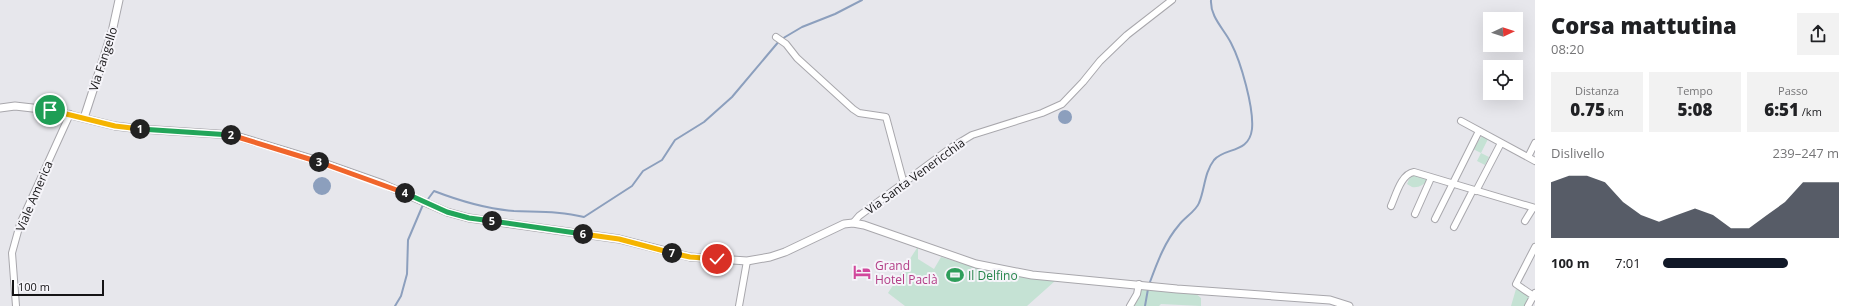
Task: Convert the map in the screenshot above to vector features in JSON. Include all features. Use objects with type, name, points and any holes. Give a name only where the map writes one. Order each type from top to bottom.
[{"type":"street","name":"Via Fangello","points":[[84,118],[112,32],[119,0]]},
{"type":"street","name":"Via Santa Venericchia","points":[[853,223],[859,216],[952,147],[972,135],[1042,113],[1062,104],[1100,61],[1127,35],[1172,0]]},
{"type":"street","points":[[776,37],[786,44],[797,58],[852,109],[859,113],[886,117],[904,184]]},
{"type":"street","points":[[0,108],[16,106],[35,108],[70,114],[115,126],[233,135],[312,159],[396,189],[447,212],[469,218],[619,239],[690,257],[747,261],[770,257],[785,252],[844,224],[853,223],[864,225],[964,260],[1032,275],[1330,300],[1349,306]]},
{"type":"street","name":"Viale America","points":[[16,306],[12,261],[14,246],[20,224],[70,114]]},
{"type":"street","points":[[1461,121],[1535,161]]},
{"type":"street","points":[[1434,219],[1479,131]]},
{"type":"street","points":[[1454,227],[1501,142]]},
{"type":"street","points":[[1528,157],[1535,143]]},
{"type":"street","points":[[1392,206],[1405,176],[1414,172],[1534,208],[1525,221]]},
{"type":"street","points":[[1415,214],[1432,178]]},
{"type":"street","points":[[1528,306],[1534,295],[1516,284],[1535,247]]},
{"type":"street","points":[[739,306],[747,261]]},
{"type":"street","points":[[1130,306],[1137,294],[1139,284]]},
{"type":"green space","points":[[1482,136],[1488,139],[1481,153],[1473,149]]},
{"type":"green space","points":[[1481,153],[1489,157],[1485,165],[1477,161]]},
{"type":"green space","points":[[1414,175],[1427,179],[1425,183],[1417,187],[1412,187],[1407,184],[1410,177]]},
{"type":"green space","name":"Il Delfino","points":[[917,248],[918,259],[934,269],[941,257],[998,272],[1055,281],[1027,306],[905,306],[888,293]]},
{"type":"green space","points":[[1143,288],[1195,293],[1201,298],[1201,306],[1161,304],[1159,306],[1132,306]]},
{"type":"green space","points":[[1516,289],[1528,294],[1529,300],[1525,306],[1511,306]]},
{"type":"water","points":[[1062,110],[1068,110],[1072,114],[1072,120],[1068,124],[1062,124],[1058,120],[1058,114]]},
{"type":"water","points":[[322,177],[328,180],[331,186],[328,192],[322,195],[316,192],[313,186],[316,180]]},
{"type":"waterway","points":[[395,306],[401,296],[407,274],[408,240],[422,207],[434,191],[463,201],[493,208],[514,211],[558,213],[584,217],[632,186],[643,171],[662,160],[675,140],[704,122],[732,97],[780,40],[802,27],[835,14],[862,0]]},
{"type":"waterway","points":[[1150,282],[1166,245],[1174,231],[1197,206],[1201,198],[1208,170],[1214,160],[1224,153],[1236,149],[1246,143],[1250,137],[1252,129],[1251,109],[1243,73],[1235,51],[1215,17],[1211,6],[1211,0]]},
{"type":"waterway","points":[[1145,306],[1148,289]]},
{"type":"place","name":"Grand Hotel Paclà","points":[[862,272]]},
{"type":"place","name":"Il Delfino","points":[[955,275]]},
{"type":"route","points":[[50,110],[115,126],[233,135],[312,159],[396,189],[447,212],[469,218],[619,239],[670,253],[690,257],[717,259]]}]
